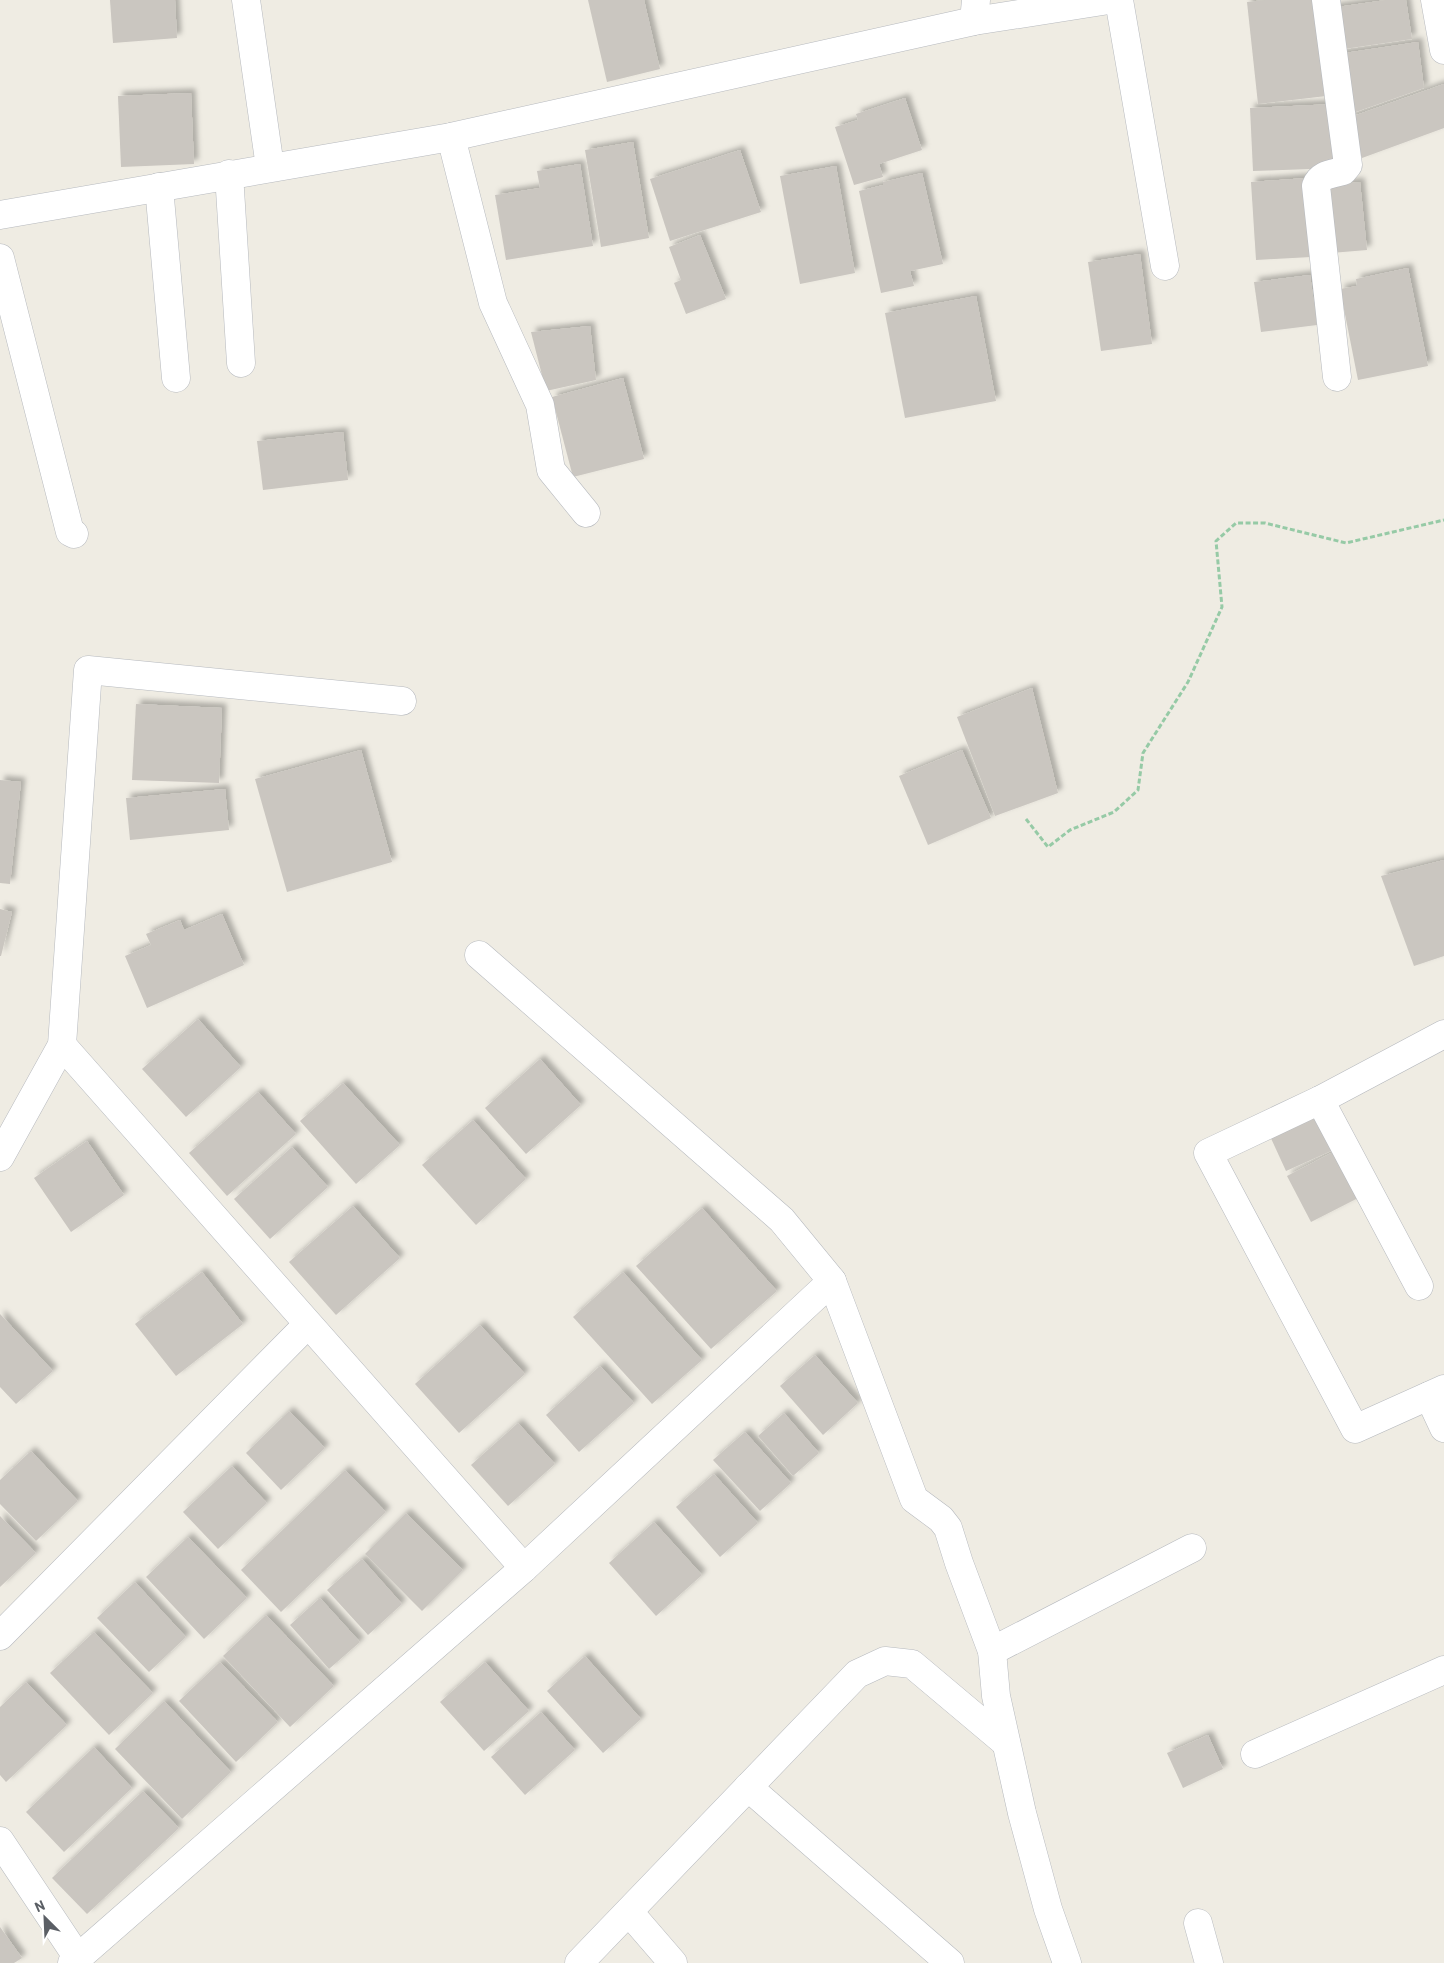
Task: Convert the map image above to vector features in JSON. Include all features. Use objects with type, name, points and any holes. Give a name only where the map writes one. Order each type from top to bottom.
[{"type":"street","points":[[246,0],[270,167]]},
{"type":"street","points":[[0,215],[451,137],[975,10],[1109,0]]},
{"type":"street","points":[[1119,0],[1165,266]]},
{"type":"street","points":[[1326,0],[1348,165],[1343,171],[1323,176],[1318,180],[1316,186],[1337,377]]},
{"type":"street","points":[[1435,0],[1444,50]]},
{"type":"street","points":[[451,137],[493,304],[540,404],[551,470],[586,513]]},
{"type":"street","points":[[229,174],[241,363]]},
{"type":"street","points":[[159,188],[176,378]]},
{"type":"street","points":[[0,258],[70,532],[74,534]]},
{"type":"street","points":[[0,1158],[62,1045],[88,670],[402,701]]},
{"type":"street","points":[[479,955],[782,1220],[832,1281],[914,1500],[942,1519],[948,1528],[992,1651],[996,1696],[1022,1813],[1048,1909],[1067,1963]]},
{"type":"street","points":[[1444,1034],[1320,1100],[1208,1153],[1355,1428],[1436,1393],[1444,1428]]},
{"type":"street","points":[[62,1045],[307,1325],[524,1568]]},
{"type":"street","points":[[1320,1100],[1418,1286]]},
{"type":"street","points":[[0,1841],[75,1961],[524,1568],[832,1281]]},
{"type":"street","points":[[0,1636],[307,1325]]},
{"type":"street","points":[[992,1651],[1192,1548]]},
{"type":"street","points":[[579,1963],[857,1674],[885,1661],[912,1664],[1006,1743]]},
{"type":"street","points":[[1255,1754],[1444,1670]]},
{"type":"street","points":[[748,1787],[950,1963]]},
{"type":"street","points":[[629,1912],[673,1963]]},
{"type":"street","points":[[1198,1923],[1209,1963]]},
{"type":"path","points":[[1026,819],[1048,847],[1070,830],[1114,812],[1138,790],[1143,753],[1188,682],[1222,607],[1216,541],[1236,523],[1265,523],[1346,543],[1444,520]]},
{"type":"building","points":[[110,0],[175,0],[177,38],[113,43]]},
{"type":"building","points":[[588,0],[644,0],[660,69],[607,82]]},
{"type":"building","points":[[1265,0],[1325,0],[1335,95],[1258,104],[1247,2]]},
{"type":"building","points":[[1386,0],[1406,0],[1412,39],[1337,50],[1330,8]]},
{"type":"building","points":[[1418,42],[1424,88],[1347,115],[1338,54]]},
{"type":"building","points":[[1444,84],[1444,128],[1362,158],[1348,118]]},
{"type":"building","points":[[191,93],[194,164],[121,167],[118,96]]},
{"type":"building","points":[[905,98],[922,150],[879,164],[883,177],[854,185],[835,127],[858,120],[856,114]]},
{"type":"building","points":[[1334,104],[1337,168],[1253,171],[1250,108]]},
{"type":"building","points":[[633,142],[649,238],[601,247],[585,150]]},
{"type":"building","points":[[740,150],[761,212],[670,241],[650,179]]},
{"type":"building","points":[[580,164],[593,246],[506,260],[495,195],[540,188],[537,171]]},
{"type":"building","points":[[836,166],[855,273],[800,284],[780,176]]},
{"type":"building","points":[[922,173],[943,264],[910,271],[914,286],[881,293],[859,191],[883,185],[883,182]]},
{"type":"building","points":[[1306,178],[1311,257],[1256,260],[1251,182]]},
{"type":"building","points":[[1360,182],[1367,250],[1331,253],[1324,186]]},
{"type":"building","points":[[700,235],[726,299],[686,314],[674,283],[681,280],[669,247]]},
{"type":"building","points":[[1140,254],[1152,344],[1101,351],[1088,262]]},
{"type":"building","points":[[1408,268],[1428,366],[1358,380],[1340,289],[1357,286],[1356,279]]},
{"type":"building","points":[[1310,275],[1317,325],[1261,332],[1254,282]]},
{"type":"building","points":[[976,296],[996,401],[905,418],[885,313]]},
{"type":"building","points":[[590,326],[596,380],[546,391],[531,332]]},
{"type":"building","points":[[623,378],[644,459],[573,477],[552,397]]},
{"type":"building","points":[[343,432],[348,480],[263,490],[257,441]]},
{"type":"building","points":[[1032,688],[1058,793],[995,816],[957,717]]},
{"type":"building","points":[[136,704],[222,708],[219,783],[132,780]]},
{"type":"building","points":[[361,750],[392,862],[287,892],[255,779]]},
{"type":"building","points":[[962,750],[991,818],[928,845],[899,776]]},
{"type":"building","points":[[0,780],[21,782],[10,884],[0,883]]},
{"type":"building","points":[[225,789],[229,830],[130,840],[126,798]]},
{"type":"building","points":[[1444,860],[1444,956],[1414,966],[1381,876]]},
{"type":"building","points":[[0,909],[12,912],[1,956],[0,956]]},
{"type":"building","points":[[222,914],[244,965],[147,1008],[125,956],[151,945],[146,934],[180,920],[184,930]]},
{"type":"building","points":[[198,1019],[241,1067],[186,1117],[142,1069]]},
{"type":"building","points":[[540,1059],[581,1105],[526,1154],[485,1108]]},
{"type":"building","points":[[343,1083],[400,1145],[356,1184],[300,1121]]},
{"type":"building","points":[[258,1092],[296,1134],[227,1196],[189,1153]]},
{"type":"building","points":[[1317,1112],[1333,1150],[1286,1171],[1269,1134]]},
{"type":"building","points":[[473,1120],[526,1179],[476,1225],[422,1165]]},
{"type":"building","points":[[87,1141],[124,1195],[71,1232],[34,1178]]},
{"type":"building","points":[[292,1147],[328,1187],[270,1239],[234,1199]]},
{"type":"building","points":[[1337,1150],[1360,1197],[1311,1222],[1287,1176]]},
{"type":"building","points":[[353,1206],[400,1258],[336,1315],[289,1262]]},
{"type":"building","points":[[702,1208],[777,1291],[711,1349],[636,1266]]},
{"type":"building","points":[[202,1272],[243,1324],[176,1376],[135,1324]]},
{"type":"building","points":[[623,1272],[702,1360],[652,1404],[573,1317]]},
{"type":"building","points":[[0,1314],[53,1371],[16,1404],[0,1387]]},
{"type":"building","points":[[480,1325],[525,1374],[459,1433],[415,1384]]},
{"type":"building","points":[[815,1355],[858,1403],[823,1435],[780,1386]]},
{"type":"building","points":[[600,1366],[634,1403],[579,1452],[546,1415]]},
{"type":"building","points":[[289,1411],[325,1448],[281,1490],[246,1453]]},
{"type":"building","points":[[784,1413],[819,1453],[793,1476],[758,1436]]},
{"type":"building","points":[[518,1423],[555,1464],[508,1506],[471,1465]]},
{"type":"building","points":[[745,1432],[791,1483],[760,1511],[713,1460]]},
{"type":"building","points":[[31,1451],[78,1501],[36,1541],[0,1504],[0,1480]]},
{"type":"building","points":[[232,1466],[267,1503],[218,1549],[183,1512]]},
{"type":"building","points":[[345,1470],[386,1512],[281,1612],[241,1570]]},
{"type":"building","points":[[714,1474],[758,1523],[720,1557],[676,1507]]},
{"type":"building","points":[[406,1513],[463,1570],[422,1611],[365,1554]]},
{"type":"building","points":[[0,1516],[36,1553],[0,1587]]},
{"type":"building","points":[[654,1522],[702,1575],[656,1616],[609,1563]]},
{"type":"building","points":[[188,1537],[247,1598],[204,1639],[146,1577]]},
{"type":"building","points":[[362,1559],[402,1604],[368,1635],[327,1590]]},
{"type":"building","points":[[135,1582],[186,1637],[149,1672],[97,1618]]},
{"type":"building","points":[[320,1598],[360,1642],[329,1669],[290,1625]]},
{"type":"building","points":[[266,1615],[334,1686],[290,1727],[223,1656]]},
{"type":"building","points":[[94,1632],[153,1693],[109,1735],[50,1673]]},
{"type":"building","points":[[585,1656],[641,1719],[603,1753],[547,1691]]},
{"type":"building","points":[[220,1662],[278,1722],[236,1762],[179,1701]]},
{"type":"building","points":[[485,1662],[529,1711],[484,1751],[440,1702]]},
{"type":"building","points":[[26,1682],[67,1725],[6,1782],[0,1775],[0,1707]]},
{"type":"building","points":[[164,1701],[231,1772],[182,1819],[115,1749]]},
{"type":"building","points":[[541,1712],[575,1750],[525,1795],[491,1757]]},
{"type":"building","points":[[1208,1735],[1223,1769],[1183,1788],[1167,1753]]},
{"type":"building","points":[[94,1747],[132,1788],[64,1852],[26,1812]]},
{"type":"building","points":[[143,1791],[179,1828],[87,1914],[52,1878]]},
{"type":"building","points":[[0,1927],[22,1958],[14,1963],[0,1963]]}]
